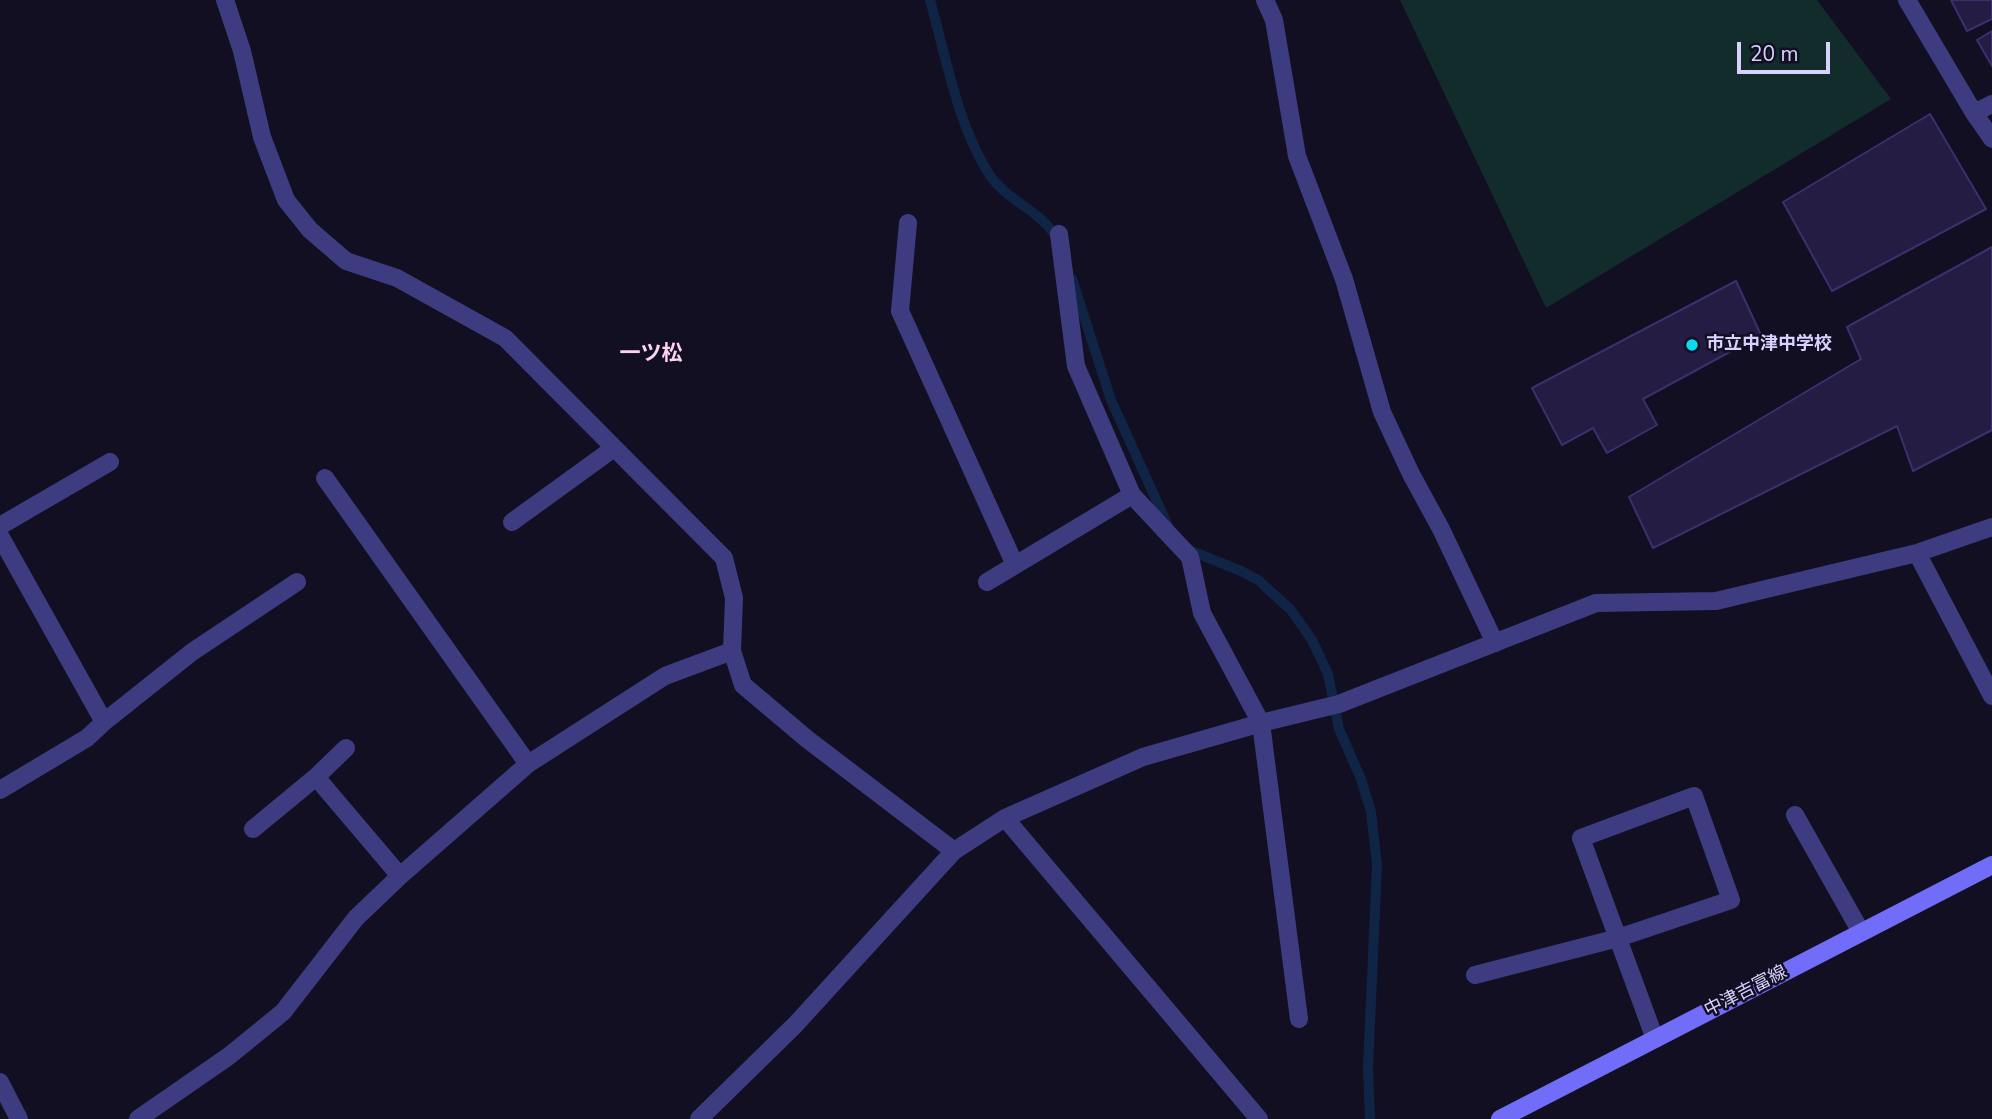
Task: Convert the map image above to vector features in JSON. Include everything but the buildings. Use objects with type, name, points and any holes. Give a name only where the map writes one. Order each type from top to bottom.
[{"type":"main road","name":"中津吉富線","points":[[1500,1119],[1992,865]]},
{"type":"street","points":[[225,0],[242,51],[262,137],[286,200],[310,230],[346,261],[397,278],[505,338],[724,558],[734,598],[732,651],[744,685],[807,738],[954,851]]},
{"type":"street","points":[[1265,0],[1274,20],[1297,156],[1344,279],[1381,412],[1495,643]]},
{"type":"street","points":[[1907,0],[1973,113],[1992,139]]},
{"type":"street","points":[[1973,113],[1992,104]]},
{"type":"street","points":[[908,223],[900,312],[1015,565]]},
{"type":"street","points":[[1059,234],[1076,366],[1132,495],[1190,557],[1202,613],[1261,723],[1299,1019]]},
{"type":"street","points":[[512,522],[614,448]]},
{"type":"street","points":[[0,526],[110,462]]},
{"type":"street","points":[[325,478],[528,765]]},
{"type":"street","points":[[987,582],[1132,495]]},
{"type":"street","points":[[699,1119],[795,1026],[954,851],[1005,818],[1143,757],[1339,704],[1596,603],[1716,601],[1917,552],[1992,527]]},
{"type":"street","points":[[0,536],[104,722]]},
{"type":"street","points":[[1917,552],[1992,696]]},
{"type":"street","points":[[0,790],[87,738],[192,652],[297,582]]},
{"type":"street","points":[[138,1119],[229,1056],[283,1012],[356,918],[400,876],[528,765],[665,676],[732,651]]},
{"type":"street","points":[[253,830],[346,748]]},
{"type":"street","points":[[316,777],[400,876]]},
{"type":"street","points":[[1475,975],[1618,938],[1731,900],[1694,796],[1581,838],[1618,938],[1655,1039]]},
{"type":"street","points":[[1795,815],[1861,932]]},
{"type":"street","points":[[1005,818],[1259,1119]]},
{"type":"street","points":[[0,1082],[19,1119]]},
{"type":"green space","points":[[1400,0],[1817,0],[1891,99],[1546,308]]},
{"type":"waterway","points":[[930,0],[961,114],[980,158],[998,186],[1043,221],[1057,239]]},
{"type":"waterway","points":[[1072,279],[1111,400],[1168,526]]},
{"type":"waterway","points":[[1189,550],[1258,580],[1291,610],[1312,640],[1328,674],[1339,729],[1361,779],[1371,812],[1377,865],[1368,1068],[1370,1119]]},
{"type":"place","name":"市立中津中学校","points":[[1692,345]]},
{"type":"district","name":"一ツ松","points":[[651,355]]}]
